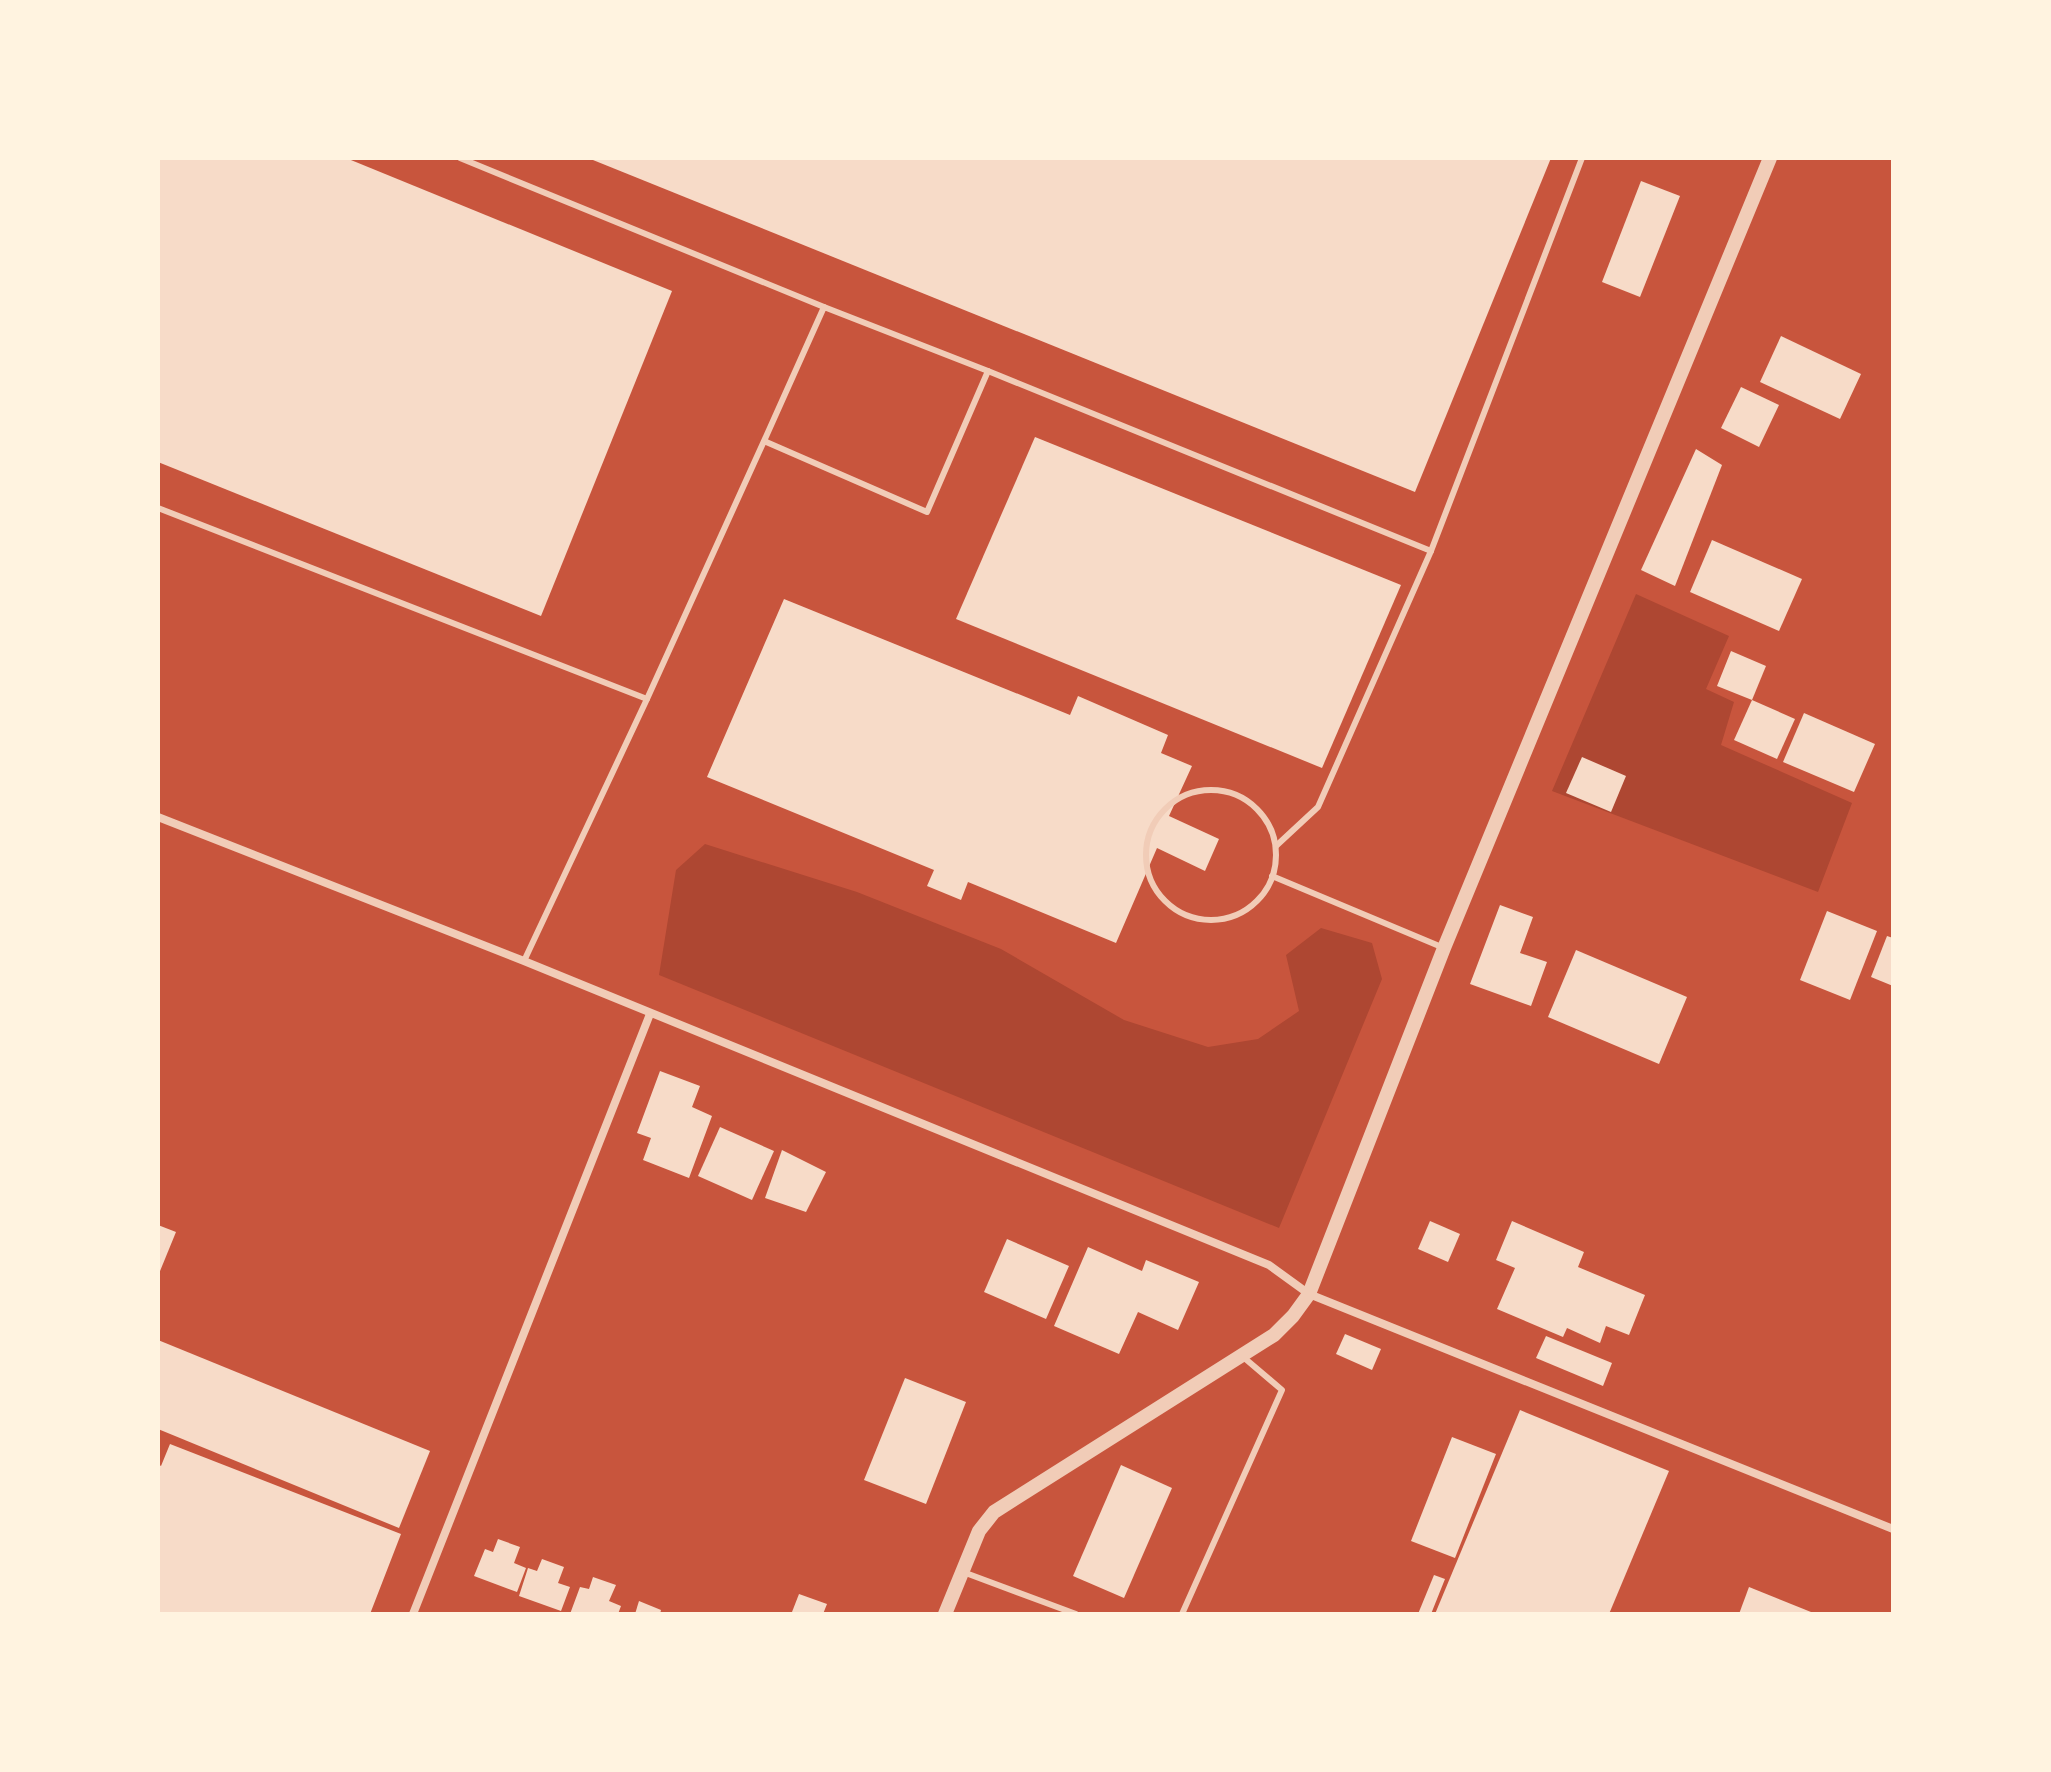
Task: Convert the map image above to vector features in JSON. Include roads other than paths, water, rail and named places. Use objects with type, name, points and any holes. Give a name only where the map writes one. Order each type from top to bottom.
[{"type":"street","points":[[945,1614],[979,1531],[994,1512],[1274,1335],[1309,1294],[1444,948],[1770,158]]},
{"type":"street","points":[[158,817],[524,961],[1269,1265],[1309,1294],[1893,1529]]},
{"type":"street","points":[[413,1614],[650,1014]]},
{"type":"lane","points":[[460,158],[1431,551]]},
{"type":"lane","points":[[1276,846],[1318,807],[1431,551],[1582,158]]},
{"type":"lane","points":[[524,961],[647,699],[824,307]]},
{"type":"lane","points":[[764,441],[927,512],[988,371]]},
{"type":"lane","points":[[158,508],[647,699]]},
{"type":"lane","points":[[1217,790],[1238,795],[1256,808],[1269,825],[1276,846],[1272,876],[1268,888],[1254,904],[1236,916],[1215,920],[1193,918],[1174,908],[1158,894],[1149,875],[1146,853],[1149,832],[1160,814],[1176,800],[1196,792],[1217,790]]},
{"type":"lane","points":[[1272,876],[1444,948]]},
{"type":"lane","points":[[1182,1614],[1282,1390],[1242,1356]]},
{"type":"lane","points":[[962,1572],[1076,1614]]}]
